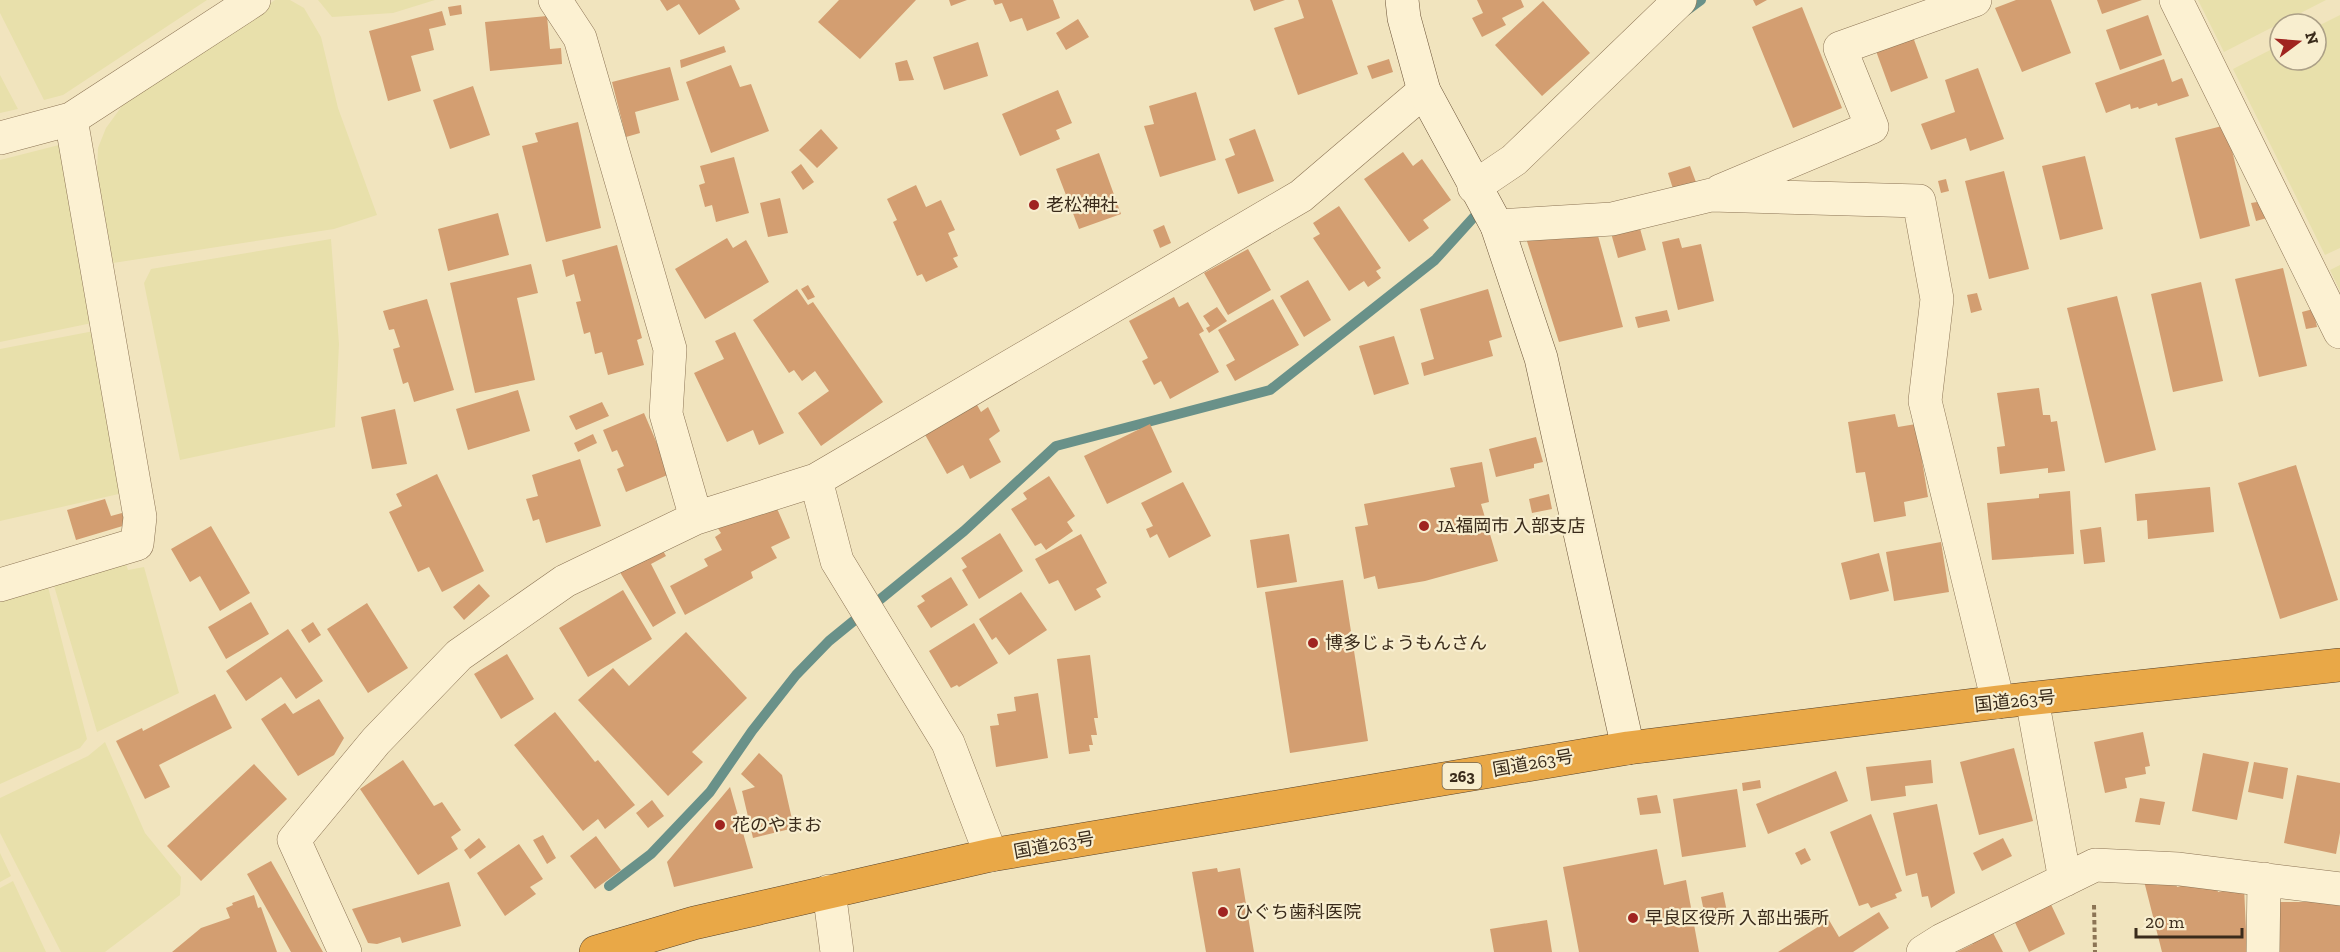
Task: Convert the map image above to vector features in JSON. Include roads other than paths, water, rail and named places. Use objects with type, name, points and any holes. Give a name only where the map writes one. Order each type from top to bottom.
[{"type":"highway","name":"国道263号","points":[[596,952],[694,923],[991,855],[1628,747],[1998,702],[2340,665]]},
{"type":"street","points":[[0,138],[71,119],[254,0]]},
{"type":"street","points":[[555,0],[580,38],[670,349],[666,414],[696,518]]},
{"type":"street","points":[[1402,0],[1404,18],[1424,91],[1485,205],[1541,358],[1628,747]]},
{"type":"street","points":[[1485,205],[1514,160],[1680,0]]},
{"type":"street","points":[[1485,205],[1612,219],[1710,195],[1872,126],[1840,48],[1975,0]]},
{"type":"street","points":[[2176,0],[2340,332]]},
{"type":"street","points":[[345,952],[294,840],[376,741],[459,655],[565,581],[696,518],[816,480],[1301,196],[1424,91]]},
{"type":"street","points":[[0,585],[137,544],[140,517],[71,119]]},
{"type":"street","points":[[1710,195],[1919,201],[1937,299],[1925,401],[1998,702]]},
{"type":"street","points":[[816,480],[837,561],[948,743],[991,855]]},
{"type":"street","points":[[2032,699],[2065,880]]},
{"type":"street","points":[[1923,952],[1942,940],[2095,865],[2179,869],[2340,889]]},
{"type":"street","points":[[2263,952],[2264,879]]},
{"type":"street","points":[[829,891],[837,952]]},
{"type":"waterway","points":[[1686,11],[1701,0]]},
{"type":"waterway","points":[[609,886],[651,854],[710,792],[752,731],[796,675],[829,641],[964,531],[1056,446],[1270,390],[1435,260],[1483,207]]},
{"type":"place","name":"老松神社","points":[[1034,205]]},
{"type":"place","name":"JA福岡市 入部支店","points":[[1424,526]]},
{"type":"place","name":"博多じょうもんさん","points":[[1313,643]]},
{"type":"place","name":"花のやまお","points":[[720,825]]},
{"type":"place","name":"ひぐち歯科医院","points":[[1223,912]]},
{"type":"place","name":"早良区役所 入部出張所","points":[[1633,918]]}]
